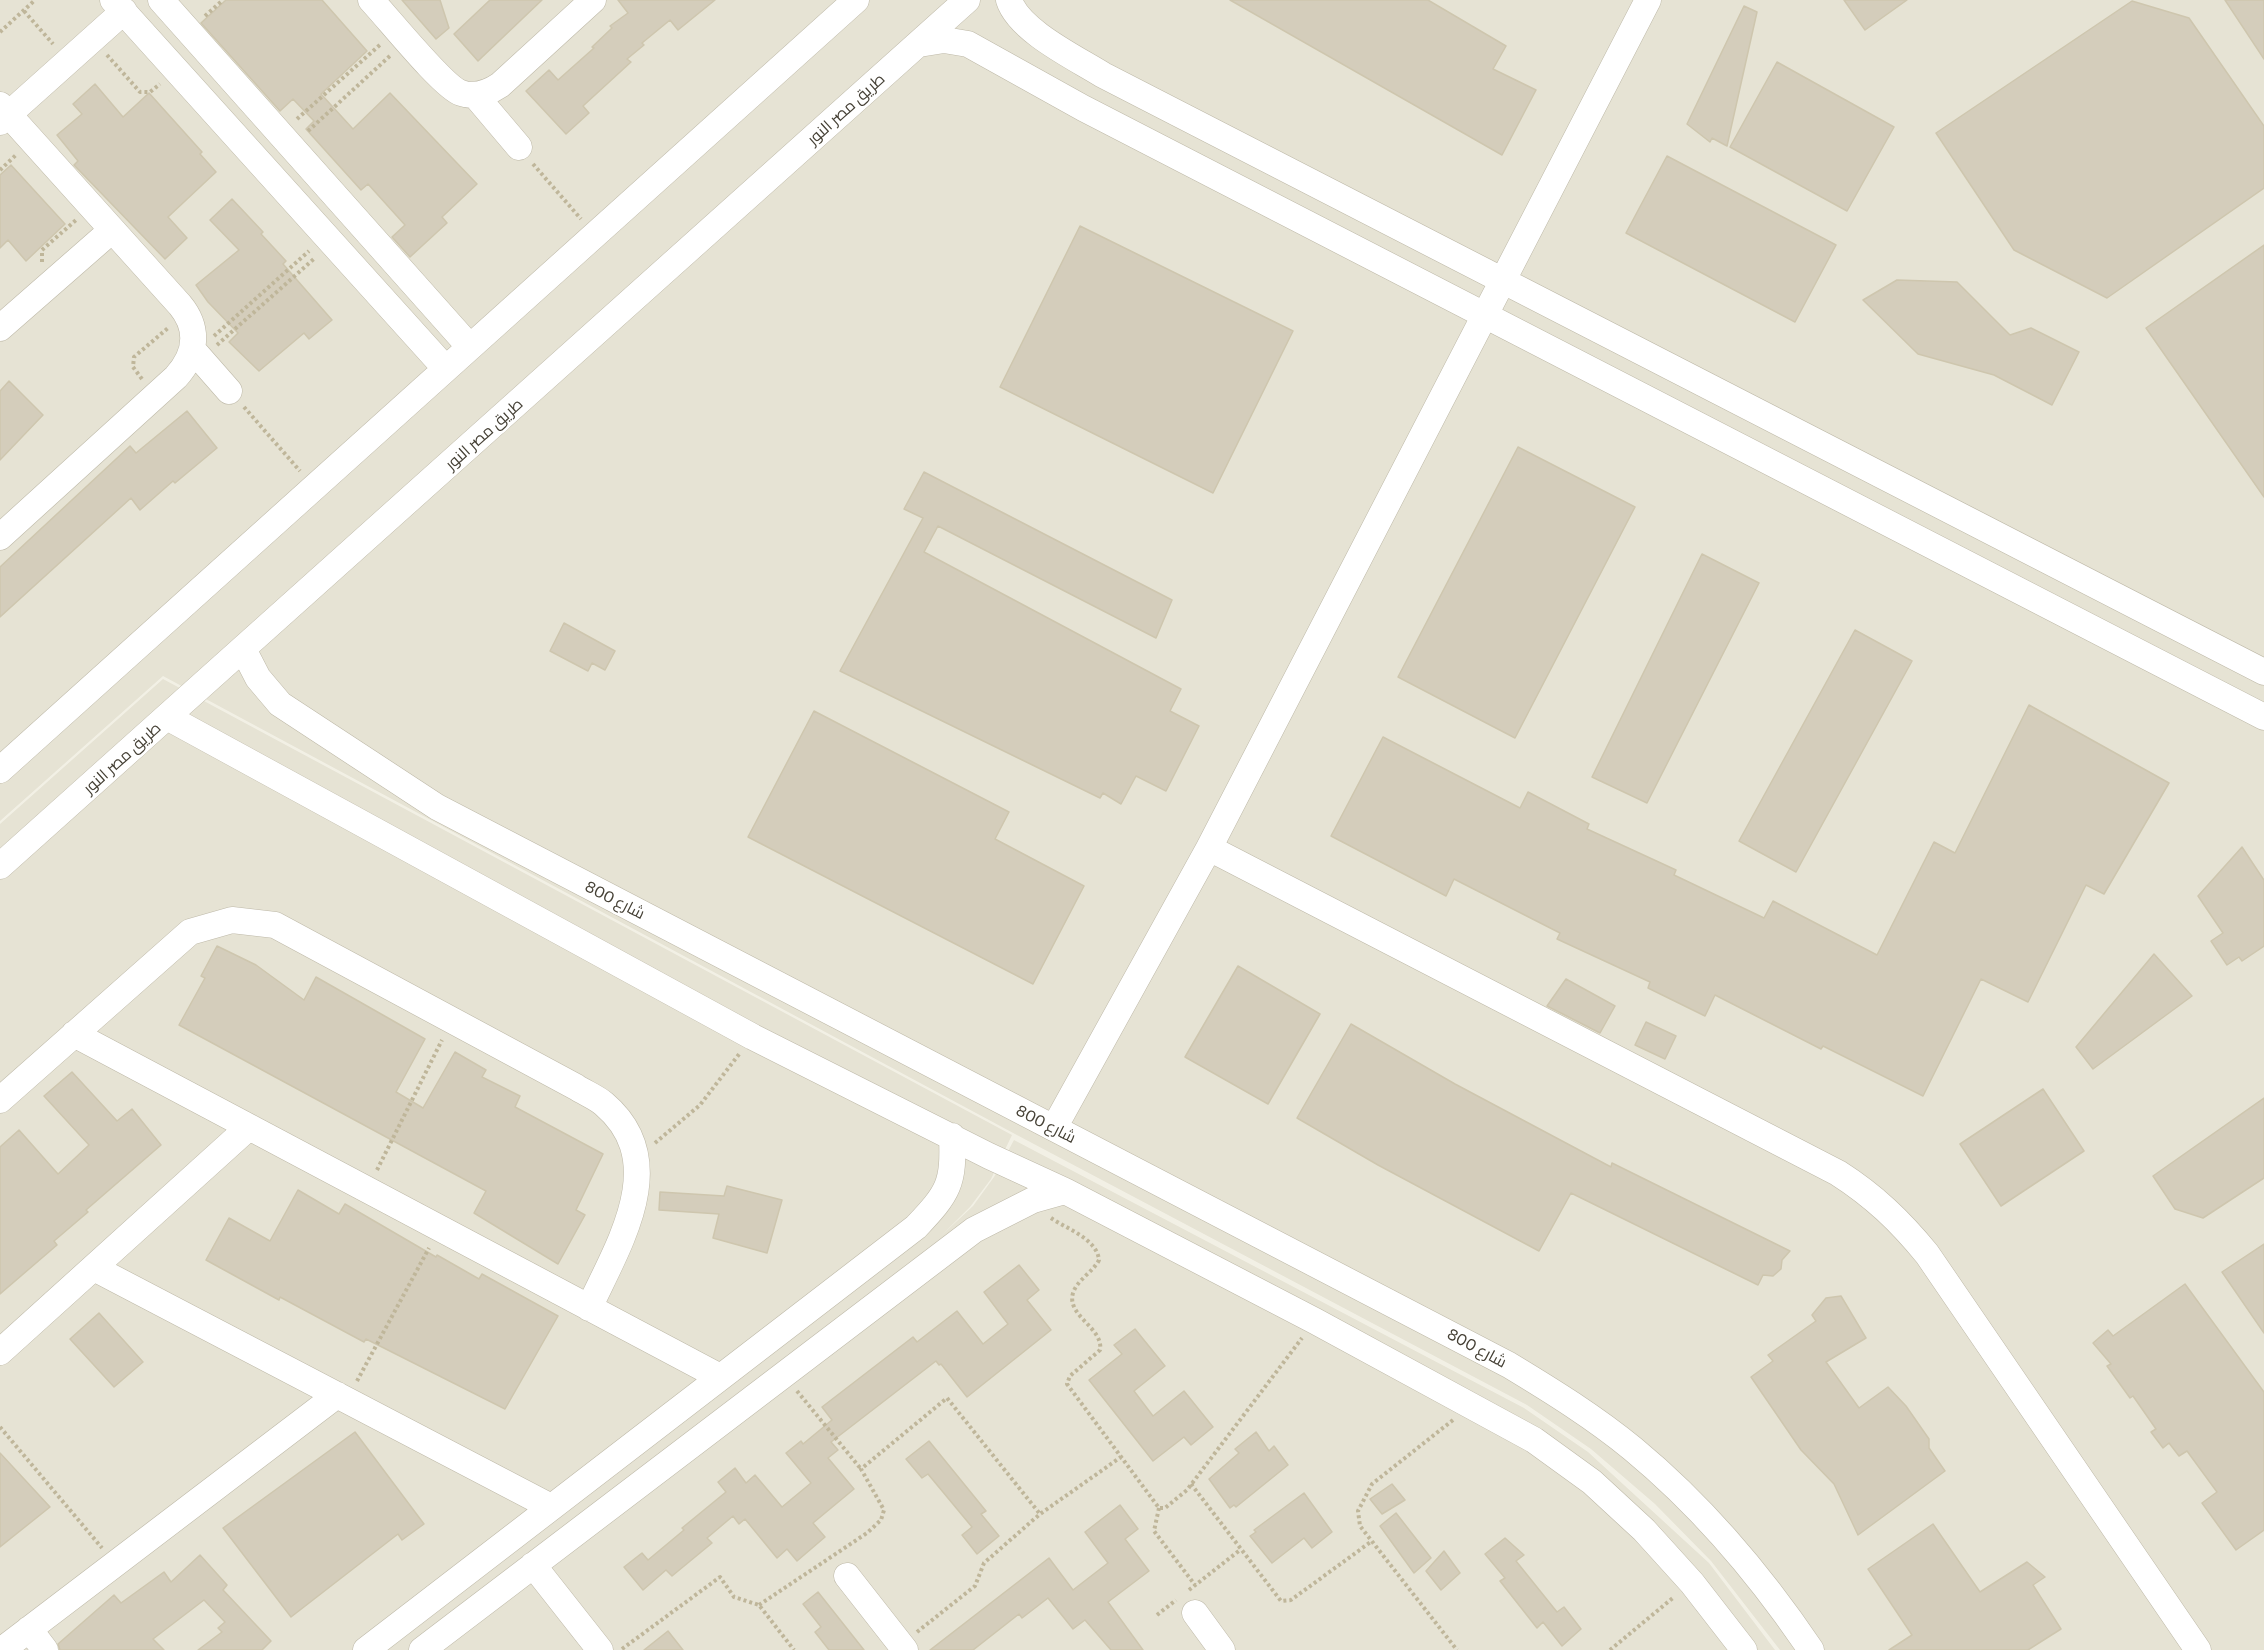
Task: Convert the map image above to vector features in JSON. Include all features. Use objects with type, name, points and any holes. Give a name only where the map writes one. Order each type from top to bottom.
[{"type":"street","points":[[161,0],[470,346]]},
{"type":"street","points":[[371,0],[452,89],[475,95],[488,92],[500,85],[593,0]]},
{"type":"street","points":[[0,770],[313,486],[856,0]]},
{"type":"street","name":"طريق مصر النور","points":[[0,866],[967,0]]},
{"type":"street","points":[[1009,0],[1022,20],[1046,40],[1103,75],[2264,672]]},
{"type":"street","points":[[1054,1128],[1209,848],[1648,0]]},
{"type":"street","points":[[229,391],[197,354],[192,324],[186,312],[3,114],[93,39],[118,6],[445,368]]},
{"type":"street","points":[[919,44],[944,40],[968,44],[1083,108],[2264,717]]},
{"type":"street","points":[[475,95],[519,147]]},
{"type":"street","points":[[1197,167],[1215,132]]},
{"type":"street","points":[[246,147],[282,134]]},
{"type":"street","points":[[0,328],[112,230]]},
{"type":"street","points":[[0,537],[156,395],[197,354]]},
{"type":"street","name":"شارع 800","points":[[243,649],[258,678],[280,704],[436,807],[1509,1365],[1574,1404],[1634,1450],[1690,1500],[1741,1557],[1811,1650]]},
{"type":"street","points":[[167,717],[753,1037],[1065,1191],[1472,1404],[1534,1440],[1592,1482],[1644,1530],[1692,1583],[1744,1650]]},
{"type":"street","points":[[1209,848],[1839,1173],[1872,1195],[1902,1222],[1927,1254],[2199,1650]]},
{"type":"street","points":[[0,1100],[190,932],[232,920],[275,925],[604,1104],[625,1129],[636,1160],[638,1192],[628,1223],[589,1308]]},
{"type":"street","points":[[74,1034],[720,1377]]},
{"type":"street","points":[[0,1352],[249,1127]]},
{"type":"street","points":[[366,1650],[916,1227],[940,1202],[948,1183],[953,1170],[952,1136]]},
{"type":"street","points":[[422,1650],[974,1230],[1033,1200],[1065,1191]]},
{"type":"street","points":[[94,1268],[551,1507]]},
{"type":"street","points":[[2,1650],[115,1564],[342,1398]]},
{"type":"street","points":[[533,1565],[600,1650]]},
{"type":"street","points":[[847,1576],[903,1647]]},
{"type":"street","points":[[1195,1613],[1222,1650]]},
{"type":"street","points":[[29,1629],[45,1650]]},
{"type":"path","points":[[0,32],[35,0]]},
{"type":"path","points":[[24,11],[68,61]]},
{"type":"path","points":[[282,134],[403,35]]},
{"type":"path","points":[[282,134],[403,35]]},
{"type":"path","points":[[93,39],[140,92],[150,92],[176,70]]},
{"type":"path","points":[[519,147],[594,234]]},
{"type":"path","points":[[56,278],[41,261],[42,250],[91,207]]},
{"type":"path","points":[[197,354],[284,273],[329,239]]},
{"type":"path","points":[[197,354],[260,307],[290,280],[329,239]]},
{"type":"path","points":[[284,273],[290,280]]},
{"type":"path","points":[[254,300],[260,307]]},
{"type":"path","points":[[156,395],[135,371],[132,363],[134,357],[186,312]]},
{"type":"path","points":[[229,391],[313,486]]},
{"type":"path","points":[[367,1190],[451,1021]]},
{"type":"path","points":[[636,1160],[700,1105],[753,1037]]},
{"type":"path","points":[[1033,1200],[1051,1218],[1092,1244],[1098,1251],[1099,1260],[1076,1287],[1072,1299],[1077,1310],[1099,1339],[1100,1350],[1070,1376],[1067,1384],[1159,1508],[1154,1531],[1195,1586]]},
{"type":"path","points":[[342,1398],[440,1228]]},
{"type":"path","points":[[1159,1508],[1166,1508],[1191,1484],[1315,1321]]},
{"type":"path","points":[[759,1605],[867,1533],[881,1520],[884,1509],[861,1469],[783,1374]]},
{"type":"path","points":[[861,1469],[948,1398],[1040,1514]]},
{"type":"path","points":[[1456,1650],[1360,1526],[1358,1511],[1371,1484],[1472,1404]]},
{"type":"path","points":[[0,1427],[115,1564]]},
{"type":"path","points":[[903,1647],[975,1586],[984,1563],[1040,1514],[1121,1457]]},
{"type":"path","points":[[1191,1484],[1277,1598],[1286,1602],[1372,1541]]},
{"type":"path","points":[[1156,1615],[1240,1550]]},
{"type":"path","points":[[621,1650],[720,1577],[734,1597],[759,1605],[794,1650]]},
{"type":"path","points":[[1610,1650],[1692,1583]]},
{"type":"shaded area","points":[[0,0],[2264,0],[2264,1650],[1780,1650],[1711,1561],[1655,1504],[1591,1449],[1527,1405],[1015,1134],[163,676],[0,821]]},
{"type":"shaded area","points":[[163,679],[1012,1135],[991,1179],[970,1207],[942,1235],[973,1206],[994,1177],[1014,1140],[1524,1408],[1588,1452],[1709,1563],[1775,1650],[0,1650],[0,824]]},
{"type":"building","points":[[226,0],[322,0],[367,51],[321,94],[353,129],[390,93],[477,184],[442,217],[447,223],[410,257],[392,237],[405,225],[368,184],[361,190],[306,129],[314,121],[293,99],[280,111],[201,23]]},
{"type":"building","points":[[402,0],[440,0],[449,28],[436,39]]},
{"type":"building","points":[[490,0],[542,0],[478,61],[454,34]]},
{"type":"building","points":[[618,0],[715,0],[678,30],[670,20],[642,43],[644,45],[627,59],[631,62],[583,106],[589,113],[566,134],[526,91],[549,70],[558,80],[594,48],[592,47],[612,28],[610,26],[628,13]]},
{"type":"building","points":[[1230,0],[1428,0],[1506,46],[1493,69],[1536,90],[1502,155]]},
{"type":"building","points":[[1844,0],[1907,0],[1865,30]]},
{"type":"building","points":[[2225,0],[2264,0],[2264,59]]},
{"type":"building","points":[[2132,1],[2189,18],[2264,126],[2264,188],[2107,298],[2014,250],[1936,133]]},
{"type":"building","points":[[1744,6],[1757,12],[1727,146],[1712,138],[1710,142],[1687,124]]},
{"type":"building","points":[[1777,62],[1894,127],[1847,211],[1730,147]]},
{"type":"building","points":[[95,84],[123,117],[149,93],[202,152],[200,154],[216,172],[168,217],[187,238],[165,259],[74,165],[78,161],[57,135],[82,114],[73,104]]},
{"type":"building","points":[[1667,156],[1836,245],[1795,322],[1626,233]]},
{"type":"building","points":[[11,165],[65,224],[26,261],[8,240],[0,248],[0,175]]},
{"type":"building","points":[[232,199],[263,232],[261,234],[286,261],[283,264],[332,320],[309,339],[304,333],[259,371],[229,342],[238,333],[208,302],[196,285],[239,250],[210,220]]},
{"type":"building","points":[[1080,226],[1293,331],[1213,493],[1000,387]]},
{"type":"building","points":[[2264,245],[2264,497],[2146,328]]},
{"type":"building","points":[[1897,280],[1957,282],[2010,335],[2031,328],[2079,352],[2052,405],[1994,375],[1918,354],[1863,300]]},
{"type":"building","points":[[9,381],[43,415],[0,460],[0,391]]},
{"type":"building","points":[[187,411],[217,448],[175,483],[173,481],[140,510],[131,498],[0,617],[0,567],[130,446],[136,453]]},
{"type":"building","points":[[1518,447],[1635,507],[1515,738],[1398,677]]},
{"type":"building","points":[[924,472],[1172,600],[1156,638],[938,526],[924,552],[1181,689],[1170,711],[1199,726],[1166,791],[1136,776],[1121,804],[1103,793],[1100,798],[840,671],[923,518],[904,509]]},
{"type":"building","points":[[1702,554],[1759,583],[1647,803],[1592,777]]},
{"type":"building","points":[[564,623],[615,651],[605,670],[592,663],[588,671],[550,651]]},
{"type":"building","points":[[1855,630],[1912,661],[1796,872],[1739,841]]},
{"type":"building","points":[[2029,705],[2169,783],[2104,894],[2086,885],[2028,1002],[1981,979],[1923,1096],[1823,1046],[1821,1049],[1715,995],[1705,1016],[1648,988],[1650,982],[1557,939],[1560,933],[1454,879],[1446,896],[1331,836],[1383,737],[1520,808],[1528,792],[1589,824],[1587,829],[1676,870],[1674,875],[1764,918],[1773,901],[1877,955],[1934,842],[1955,853]]},
{"type":"building","points":[[814,711],[1009,812],[995,839],[1084,886],[1033,984],[748,837]]},
{"type":"building","points":[[2242,847],[2264,880],[2264,946],[2242,961],[2239,957],[2227,965],[2211,941],[2223,933],[2198,896]]},
{"type":"building","points":[[217,946],[256,965],[304,1000],[316,977],[425,1039],[396,1092],[423,1108],[455,1052],[486,1070],[482,1077],[520,1096],[515,1107],[603,1154],[576,1210],[585,1215],[558,1264],[474,1213],[486,1191],[179,1025],[205,978],[201,976]]},
{"type":"building","points":[[2154,954],[2192,996],[2093,1069],[2076,1047]]},
{"type":"building","points":[[1238,966],[1320,1014],[1268,1104],[1185,1057]]},
{"type":"building","points":[[1566,979],[1615,1006],[1600,1033],[1547,1006]]},
{"type":"building","points":[[1646,1022],[1676,1036],[1665,1059],[1635,1045]]},
{"type":"building","points":[[1351,1024],[1455,1084],[1611,1167],[1612,1163],[1790,1251],[1782,1260],[1781,1269],[1773,1276],[1763,1275],[1758,1285],[1571,1193],[1539,1251],[1378,1165],[1297,1118]]},
{"type":"building","points":[[72,1072],[117,1121],[132,1109],[161,1145],[86,1210],[88,1212],[54,1241],[57,1245],[0,1294],[0,1147],[19,1130],[58,1174],[89,1145],[44,1096]]},
{"type":"building","points":[[2043,1089],[2084,1151],[2001,1206],[1960,1144]]},
{"type":"building","points":[[2264,1098],[2264,1178],[2203,1218],[2175,1209],[2153,1176]]},
{"type":"building","points":[[727,1186],[782,1200],[767,1253],[713,1238],[719,1214],[659,1210],[660,1192],[724,1196]]},
{"type":"building","points":[[298,1190],[339,1214],[345,1204],[436,1257],[437,1255],[479,1279],[482,1274],[558,1316],[505,1409],[366,1339],[364,1342],[280,1297],[279,1300],[206,1260],[229,1218],[270,1241]]},
{"type":"building","points":[[2264,1244],[2264,1333],[2222,1272]]},
{"type":"building","points":[[1019,1265],[1039,1290],[1027,1300],[1051,1330],[967,1397],[941,1364],[939,1365],[936,1361],[831,1442],[838,1450],[828,1458],[854,1489],[813,1523],[825,1537],[797,1561],[787,1549],[777,1558],[745,1519],[739,1524],[733,1516],[707,1538],[712,1543],[672,1576],[666,1570],[643,1590],[624,1567],[642,1553],[648,1560],[684,1530],[682,1528],[726,1492],[718,1482],[735,1468],[746,1483],[755,1475],[782,1507],[811,1483],[786,1453],[801,1441],[803,1444],[832,1420],[822,1407],[913,1337],[917,1342],[957,1311],[983,1344],[1008,1324],[984,1292]]},
{"type":"building","points":[[2185,1284],[2264,1392],[2264,1530],[2236,1550],[2202,1503],[2217,1492],[2187,1451],[2179,1456],[2169,1443],[2163,1448],[2151,1432],[2156,1429],[2133,1396],[2130,1398],[2107,1366],[2111,1364],[2093,1343],[2108,1330],[2113,1336]]},
{"type":"building","points":[[1841,1296],[1866,1338],[1826,1362],[1859,1408],[1888,1387],[1906,1406],[1929,1439],[1929,1448],[1945,1471],[1858,1535],[1834,1484],[1801,1450],[1751,1377],[1773,1361],[1768,1355],[1816,1321],[1812,1315],[1826,1298]]},
{"type":"building","points":[[99,1313],[143,1362],[114,1387],[70,1339]]},
{"type":"building","points":[[1135,1329],[1165,1366],[1134,1391],[1153,1416],[1184,1391],[1213,1427],[1191,1445],[1184,1437],[1153,1461],[1089,1380],[1122,1354],[1114,1345]]},
{"type":"building","points":[[355,1432],[424,1524],[402,1540],[398,1534],[291,1617],[223,1528]]},
{"type":"building","points":[[1256,1432],[1269,1451],[1274,1446],[1288,1465],[1236,1507],[1234,1505],[1230,1508],[1209,1479],[1239,1453],[1235,1449]]},
{"type":"building","points":[[929,1441],[986,1511],[981,1514],[999,1536],[977,1554],[962,1535],[972,1527],[928,1474],[922,1478],[906,1459]]},
{"type":"building","points":[[0,1453],[50,1507],[0,1547]]},
{"type":"building","points":[[1392,1484],[1405,1500],[1382,1514],[1370,1499]]},
{"type":"building","points":[[1304,1493],[1332,1532],[1312,1548],[1304,1538],[1272,1563],[1250,1536],[1256,1532],[1254,1530]]},
{"type":"building","points":[[1120,1505],[1138,1529],[1125,1539],[1149,1571],[1108,1602],[1143,1650],[1111,1650],[1085,1620],[1073,1629],[1048,1598],[1022,1618],[1019,1614],[973,1650],[930,1650],[1049,1558],[1073,1590],[1108,1563],[1085,1532]]},
{"type":"building","points":[[1396,1513],[1431,1558],[1414,1573],[1380,1526]]},
{"type":"building","points":[[1933,1524],[1980,1592],[2027,1562],[2045,1577],[2033,1585],[2061,1629],[2028,1650],[1889,1650],[1912,1635],[1868,1569]]},
{"type":"building","points":[[1505,1538],[1524,1555],[1516,1561],[1557,1612],[1564,1607],[1581,1629],[1562,1646],[1543,1622],[1537,1628],[1500,1581],[1505,1578],[1485,1554]]},
{"type":"building","points":[[1444,1551],[1460,1573],[1441,1590],[1426,1571]]},
{"type":"building","points":[[200,1555],[227,1585],[223,1590],[271,1641],[262,1650],[198,1650],[222,1632],[218,1628],[225,1622],[204,1600],[153,1639],[164,1650],[60,1650],[58,1644],[114,1595],[121,1603],[164,1572],[171,1582]]},
{"type":"building","points":[[818,1592],[864,1650],[829,1650],[815,1632],[821,1627],[803,1604]]},
{"type":"building","points":[[668,1631],[683,1650],[644,1650]]}]
